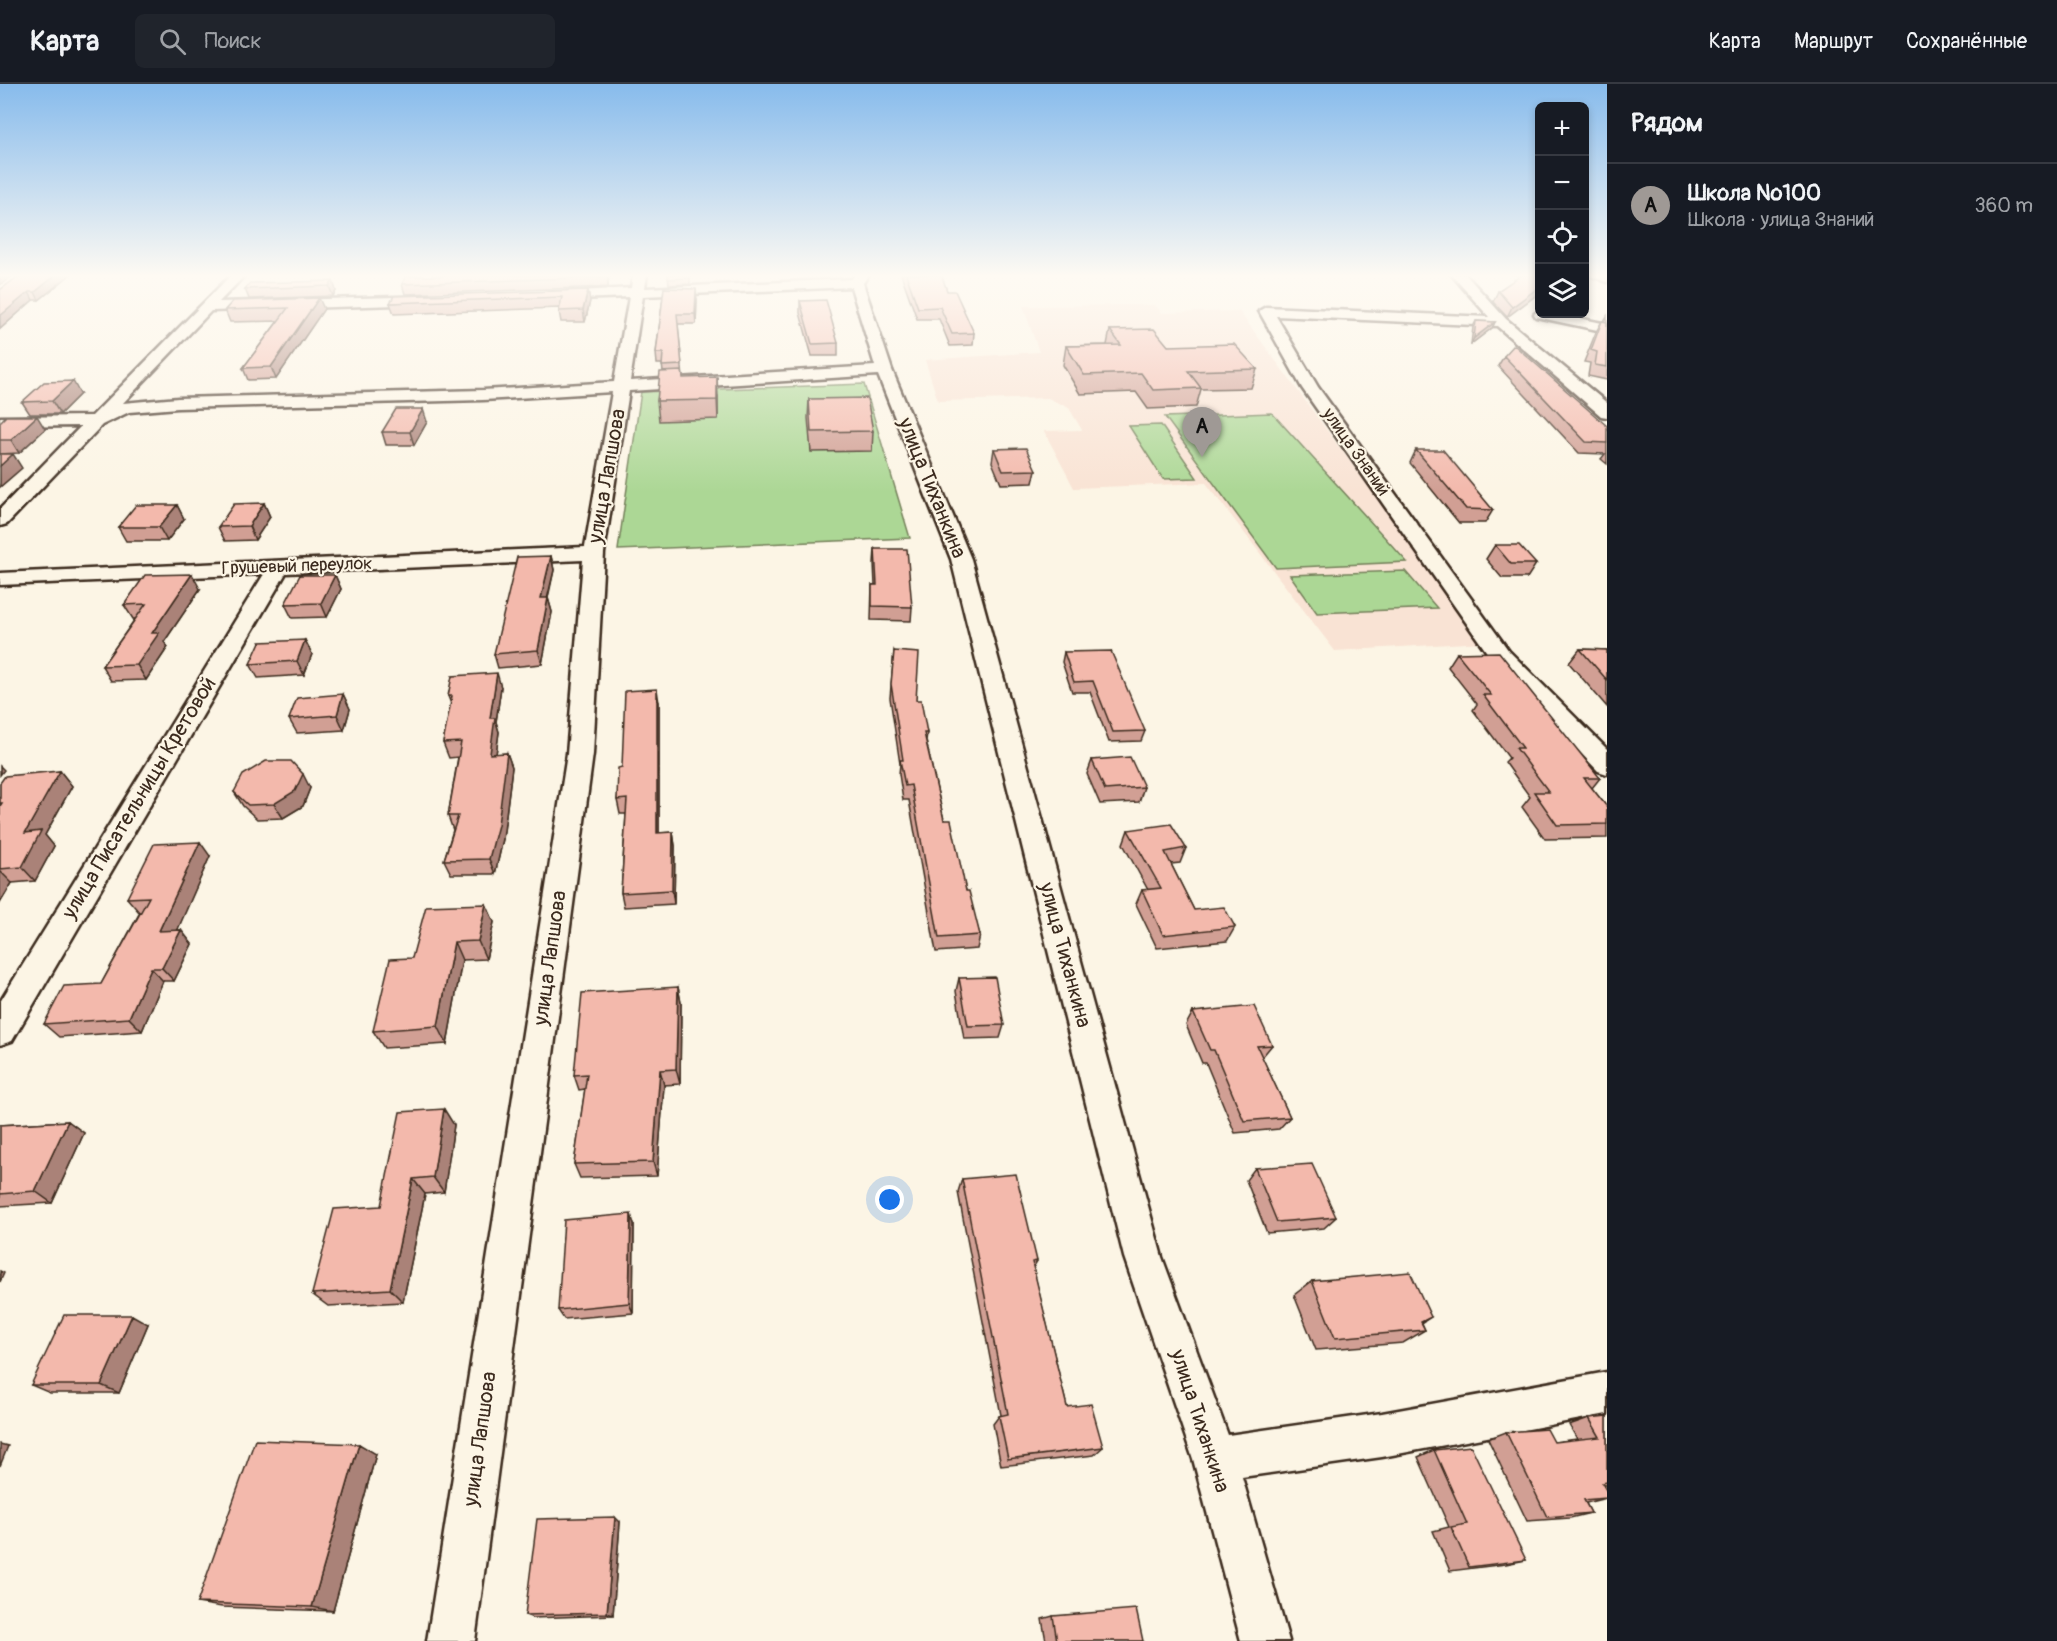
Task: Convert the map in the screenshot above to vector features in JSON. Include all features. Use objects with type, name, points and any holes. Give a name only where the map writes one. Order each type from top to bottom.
[{"type":"street","points":[[0,520],[171,347]]},
{"type":"street","name":"улица Лапшова","points":[[451,1641],[580,754],[594,553],[628,347]]},
{"type":"street","name":"улица Тиханкина","points":[[878,347],[884,370],[962,559],[1143,1257],[1215,1459],[1265,1641]]},
{"type":"street","name":"улица Знаний","points":[[1286,347],[1310,388],[1501,656],[1607,765]]},
{"type":"street","points":[[1538,347],[1607,412]]},
{"type":"street","points":[[0,422],[97,421],[114,411],[148,405],[483,395],[884,370]]},
{"type":"street","name":"Грушевый переулок","points":[[0,579],[594,553]]},
{"type":"street","name":"улица Писательницы Кретовой","points":[[0,1030],[279,567]]},
{"type":"street","points":[[1215,1459],[1382,1435],[1607,1393]]},
{"type":"shaded area","points":[[1037,347],[1265,347],[1483,642],[1335,651],[1206,483],[1074,488],[1044,431],[1082,430],[1069,408],[1048,398],[938,401],[925,360],[1039,352]]},
{"type":"green space","points":[[864,384],[910,538],[618,550],[641,392]]},
{"type":"green space","points":[[1272,413],[1407,562],[1276,568],[1165,417]]},
{"type":"green space","points":[[1161,425],[1197,478],[1163,479],[1129,426]]},
{"type":"green space","points":[[1405,571],[1437,608],[1317,613],[1290,575]]},
{"type":"building","points":[[259,347],[285,347],[271,367],[243,368]]},
{"type":"building","points":[[657,347],[680,347],[682,365],[662,366],[663,353],[656,353]]},
{"type":"building","points":[[1066,347],[1236,347],[1257,369],[1188,371],[1201,388],[1153,390],[1141,373],[1084,375]]},
{"type":"building","points":[[1512,347],[1516,347],[1607,426],[1607,443],[1586,442],[1504,356]]},
{"type":"building","points":[[1592,347],[1607,347],[1607,367],[1595,365],[1597,352],[1591,350]]},
{"type":"building","points":[[682,371],[683,378],[717,377],[717,400],[657,401],[660,372]]},
{"type":"building","points":[[73,381],[52,401],[22,402],[44,382]]},
{"type":"building","points":[[867,398],[873,431],[811,432],[809,399]]},
{"type":"building","points":[[396,409],[423,409],[410,432],[382,432]]},
{"type":"building","points":[[6,416],[37,416],[11,440],[0,440],[0,422]]},
{"type":"building","points":[[1026,448],[1036,470],[1003,471],[994,449]]},
{"type":"building","points":[[1416,450],[1443,450],[1493,510],[1466,509]]},
{"type":"building","points":[[0,454],[13,454],[0,466]]},
{"type":"building","points":[[264,503],[249,526],[218,527],[234,504]]},
{"type":"building","points":[[136,505],[177,505],[159,527],[118,527]]},
{"type":"building","points":[[1495,545],[1519,545],[1536,564],[1511,564]]},
{"type":"building","points":[[875,549],[907,549],[912,607],[872,606],[872,585],[877,585]]},
{"type":"building","points":[[551,556],[541,598],[548,598],[538,650],[494,654],[517,557]]},
{"type":"building","points":[[192,574],[152,633],[159,633],[137,665],[102,666],[146,604],[124,605],[145,575]]},
{"type":"building","points":[[300,575],[335,575],[321,603],[285,604]]},
{"type":"building","points":[[305,640],[297,661],[250,664],[260,642]]},
{"type":"building","points":[[1580,649],[1607,650],[1607,680]]},
{"type":"building","points":[[894,651],[919,653],[916,700],[921,700],[927,733],[924,733],[944,820],[951,820],[966,891],[969,891],[980,935],[939,938],[911,785],[905,786],[900,760],[903,760],[891,684]]},
{"type":"building","points":[[1111,651],[1145,731],[1113,732],[1093,681],[1074,682],[1064,652]]},
{"type":"building","points":[[1499,652],[1600,778],[1584,778],[1607,807],[1607,824],[1557,825],[1534,792],[1549,792],[1516,748],[1523,748],[1483,695],[1491,695],[1457,653]]},
{"type":"building","points":[[497,673],[490,718],[495,718],[490,754],[507,753],[498,825],[489,859],[444,860],[458,816],[448,816],[461,742],[443,743],[452,696],[448,696],[452,676]]},
{"type":"building","points":[[657,689],[657,833],[673,832],[672,890],[621,893],[627,799],[617,800],[618,768],[622,767],[625,691]]},
{"type":"building","points":[[343,694],[337,715],[289,719],[297,698]]},
{"type":"building","points":[[1130,757],[1144,787],[1105,790],[1092,760]]},
{"type":"building","points":[[266,761],[291,761],[303,774],[295,791],[274,804],[248,805],[234,792],[243,775]]},
{"type":"building","points":[[60,771],[25,833],[41,831],[22,867],[0,869],[0,806],[2,803],[0,803],[0,783],[5,776]]},
{"type":"building","points":[[1171,824],[1186,848],[1165,852],[1194,910],[1224,907],[1235,927],[1163,935],[1142,890],[1161,888],[1128,830]]},
{"type":"building","points":[[200,842],[159,931],[181,930],[162,968],[151,968],[129,1018],[44,1024],[64,986],[101,984],[149,897],[127,898],[154,844]]},
{"type":"building","points":[[486,904],[478,941],[454,942],[438,1026],[373,1031],[390,959],[412,958],[426,906]]},
{"type":"building","points":[[995,977],[1004,1025],[968,1026],[959,978]]},
{"type":"building","points":[[678,987],[676,1069],[660,1070],[653,1162],[574,1164],[587,1074],[574,1075],[582,993]]},
{"type":"building","points":[[1254,1006],[1272,1045],[1257,1046],[1290,1117],[1244,1121],[1214,1050],[1210,1050],[1193,1012]]},
{"type":"building","points":[[444,1109],[433,1177],[413,1179],[390,1289],[312,1294],[334,1209],[381,1206],[400,1112]]},
{"type":"building","points":[[68,1121],[35,1191],[0,1194],[0,1125]]},
{"type":"building","points":[[1312,1164],[1336,1217],[1277,1222],[1255,1168]]},
{"type":"building","points":[[1016,1174],[1037,1261],[1032,1262],[1067,1407],[1091,1404],[1103,1447],[1008,1459],[999,1416],[1008,1414],[962,1179]]},
{"type":"building","points":[[631,1214],[629,1303],[558,1310],[564,1220]]},
{"type":"building","points":[[1410,1272],[1431,1317],[1421,1322],[1425,1330],[1335,1338],[1312,1281]]},
{"type":"building","points":[[64,1315],[132,1315],[101,1385],[31,1385]]},
{"type":"building","points":[[1607,1416],[1607,1482],[1602,1483],[1607,1492],[1607,1498],[1584,1500],[1591,1513],[1547,1517],[1506,1432],[1547,1429],[1554,1442],[1600,1437],[1589,1418]]},
{"type":"building","points":[[255,1440],[359,1444],[312,1607],[197,1603]]},
{"type":"building","points":[[1471,1446],[1526,1560],[1469,1567],[1451,1527],[1467,1524],[1434,1450]]},
{"type":"building","points":[[615,1517],[607,1613],[525,1615],[537,1519]]},
{"type":"building","points":[[1136,1609],[1143,1641],[1057,1641],[1053,1616]]},
{"type":"place","name":"Школа №100","points":[[1202,457]]}]
